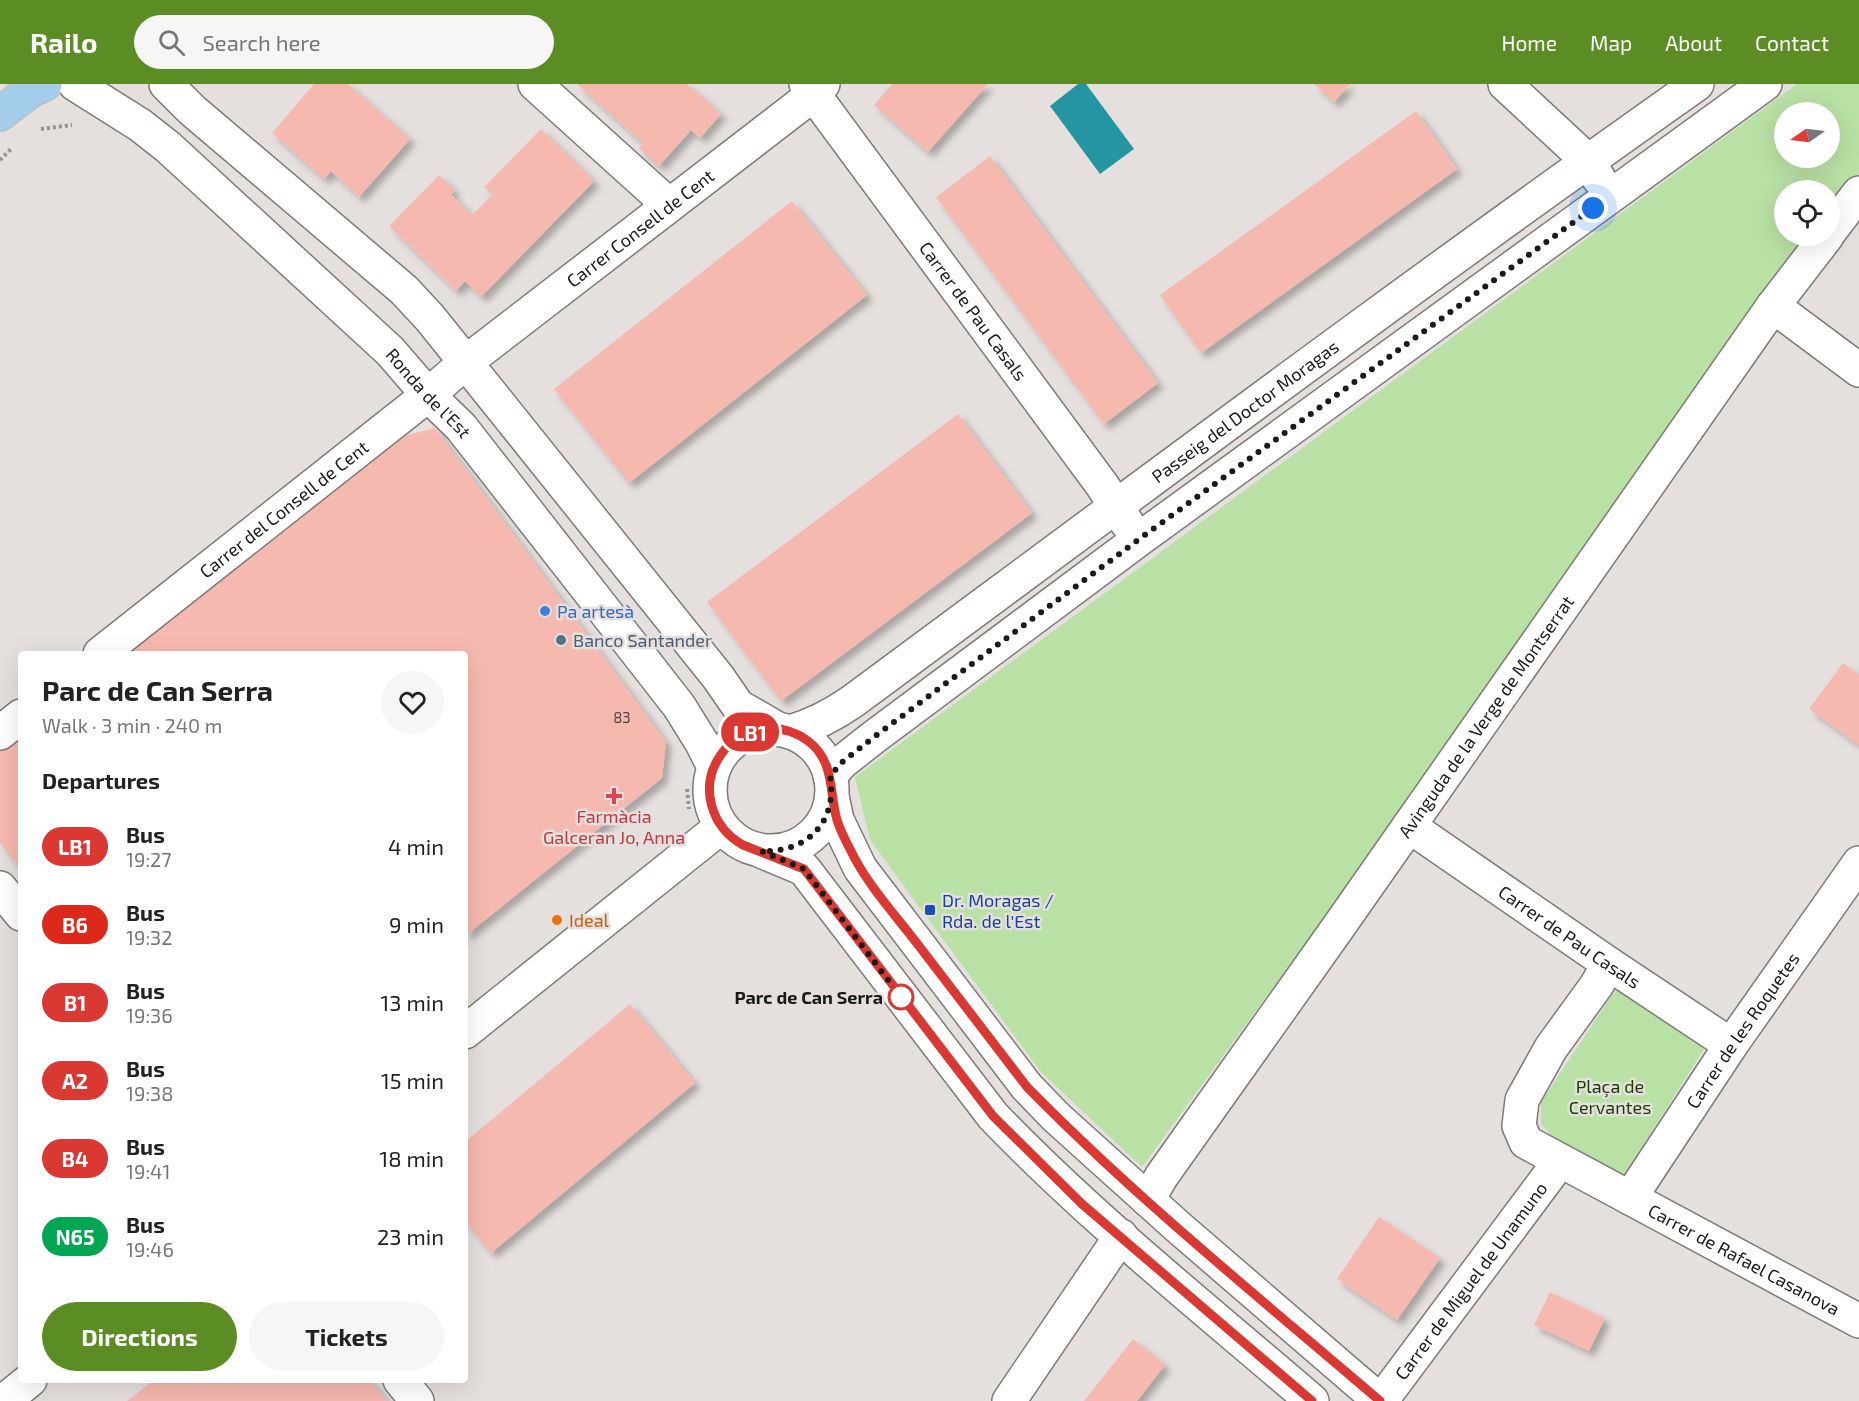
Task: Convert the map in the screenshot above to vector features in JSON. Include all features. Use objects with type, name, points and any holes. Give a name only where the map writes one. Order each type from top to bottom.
[{"type":"main road","points":[[0,114],[30,91],[45,84]]},
{"type":"street","name":"Ronda de l'Est","points":[[75,84],[140,125],[168,147],[390,351],[428,395],[461,427],[509,487],[679,706],[714,766]]},
{"type":"street","points":[[166,84],[192,111],[404,290],[441,329],[718,677],[738,706],[808,741],[816,748],[827,766],[837,820],[860,868],[1027,1087],[1056,1117],[1148,1200],[1381,1401]]},
{"type":"street","points":[[535,84],[669,205]]},
{"type":"street","points":[[1505,84],[1588,161],[1610,195]]},
{"type":"street","name":"Passeig del Doctor Moragas","points":[[783,730],[826,718],[853,701],[1116,506],[1697,84]]},
{"type":"street","points":[[761,851],[786,850],[808,839],[825,820],[831,786],[841,763],[874,737],[1138,540],[1765,84]]},
{"type":"street","name":"Carrer Consell de Cent","points":[[466,362],[669,205],[814,87]]},
{"type":"street","name":"Carrer de Pau Casals","points":[[814,87],[1116,506],[1138,540]]},
{"type":"street","points":[[1840,218],[1859,193]]},
{"type":"street","name":"Avinguda de la Verge de Montserrat","points":[[1148,1200],[1161,1177],[1773,306],[1819,246]]},
{"type":"street","points":[[1773,306],[1859,370]]},
{"type":"street","name":"Carrer del Consell de Cent","points":[[104,651],[428,395],[466,362]]},
{"type":"street","points":[[0,733],[18,718]]},
{"type":"street","points":[[783,730],[765,729],[744,734],[726,748],[714,766],[710,779],[711,804],[721,827],[735,841],[804,869],[993,1116],[1082,1204],[1312,1401]]},
{"type":"street","name":"Carrer de Pau Casals","points":[[1409,826],[1731,1045]]},
{"type":"street","points":[[468,1030],[721,827]]},
{"type":"street","name":"Carrer de les Roquetes","points":[[1630,1198],[1731,1045],[1859,863]]},
{"type":"street","points":[[0,888],[18,910]]},
{"type":"street","points":[[1609,964],[1596,986],[1551,1047],[1522,1100],[1519,1126],[1526,1142],[1630,1198]]},
{"type":"street","name":"Carrer de Miguel de Unamuno","points":[[1381,1401],[1560,1161]]},
{"type":"street","name":"Carrer de Rafael Casanova","points":[[1630,1198],[1859,1321]]},
{"type":"street","points":[[1009,1401],[1121,1236]]},
{"type":"street","points":[[4,1401],[26,1383]]},
{"type":"street","points":[[402,1383],[417,1401]]},
{"type":"green space","points":[[1797,84],[1859,84],[1859,184],[1840,210],[1840,180],[1774,180],[1774,246],[1814,246],[1142,1167],[1041,1072],[870,840],[855,777]]},
{"type":"green space","name":"Plaça de Cervantes","points":[[1618,986],[1704,1049],[1624,1175],[1553,1137],[1541,1124],[1541,1102]]},
{"type":"water","points":[[1078,84],[1086,84],[1134,149],[1100,174],[1050,106]]},
{"type":"building","points":[[314,84],[348,84],[410,139],[359,197],[331,171],[324,179],[272,133]]},
{"type":"building","points":[[577,84],[687,84],[721,114],[700,138],[691,130],[659,166],[639,148],[644,144]]},
{"type":"building","points":[[892,84],[988,84],[928,152],[874,105]]},
{"type":"building","points":[[1314,84],[1350,84],[1334,102]]},
{"type":"building","points":[[1416,111],[1457,169],[1201,353],[1160,295]]},
{"type":"building","points":[[541,129],[594,181],[481,297],[465,281],[456,291],[389,226],[439,175],[455,191],[451,194],[472,215],[493,194],[484,187]]},
{"type":"building","points":[[990,156],[1158,383],[1104,424],[936,197]]},
{"type":"building","points":[[792,201],[867,295],[629,483],[554,389]]},
{"type":"building","points":[[958,414],[1032,513],[781,701],[707,602]]},
{"type":"building","points":[[435,428],[666,742],[662,778],[468,934],[468,651],[126,651],[396,438]]},
{"type":"building","points":[[1843,663],[1859,675],[1859,745],[1809,709]]},
{"type":"building","points":[[18,736],[18,865],[0,843],[0,751]]},
{"type":"building","points":[[630,1004],[695,1083],[491,1253],[468,1225],[468,1139]]},
{"type":"building","points":[[1379,1217],[1440,1258],[1397,1320],[1337,1279]]},
{"type":"building","points":[[1550,1292],[1605,1318],[1589,1351],[1534,1325]]},
{"type":"building","points":[[1133,1339],[1165,1365],[1137,1401],[1084,1401]]},
{"type":"building","points":[[150,1383],[372,1383],[387,1401],[127,1401]]},
{"type":"bus line","name":"LB1","points":[[1312,1401],[1082,1204],[993,1116],[804,869],[743,845],[728,835],[715,816],[709,792],[714,766],[726,748],[744,734],[776,729],[799,736],[816,748],[830,776],[837,820],[860,868],[1027,1087],[1056,1117],[1177,1226],[1380,1401]]},
{"type":"place","name":"Pa artesà","points":[[545,611]]},
{"type":"place","name":"Banco Santander","points":[[561,640]]},
{"type":"place","name":"Farmàcia Galceran Jo, Anna","points":[[614,796]]},
{"type":"place","name":"Dr. Moragas / Rda. de l'Est","points":[[930,910]]},
{"type":"place","name":"Ideal","points":[[557,920]]},
{"type":"place","name":"Parc de Can Serra","points":[[901,997]]},
{"type":"route","points":[[901,997],[804,869],[761,851],[786,850],[797,846],[817,831],[825,820],[832,796],[830,776],[841,763],[874,737],[1138,540],[1593,208]]}]
